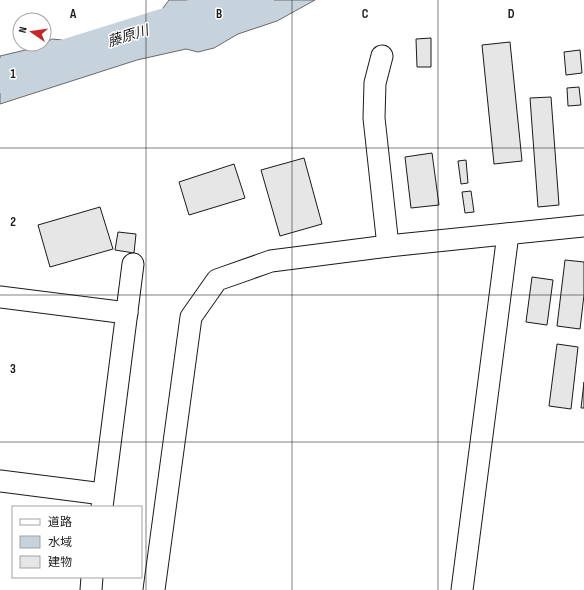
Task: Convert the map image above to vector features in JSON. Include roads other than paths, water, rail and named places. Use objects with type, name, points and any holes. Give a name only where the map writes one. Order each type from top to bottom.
[{"type":"street","points":[[382,56],[375,83],[374,118],[388,246]]},
{"type":"street","points":[[154,590],[191,317],[217,280],[272,261],[388,246],[584,226]]},
{"type":"street","points":[[462,590],[508,234]]},
{"type":"street","points":[[0,481],[102,501],[133,264]]},
{"type":"street","points":[[0,297],[127,313]]},
{"type":"street","points":[[91,590],[92,578]]},
{"type":"water","points":[[169,0],[315,0],[277,21],[238,34],[214,48],[198,52],[186,49],[137,60],[0,104],[0,56],[17,52],[52,52],[52,39],[62,40],[69,52],[88,55],[108,51],[139,42],[154,33],[160,12]]},
{"type":"waterway","name":"藤原川","points":[[0,76],[230,5],[257,0]]}]
